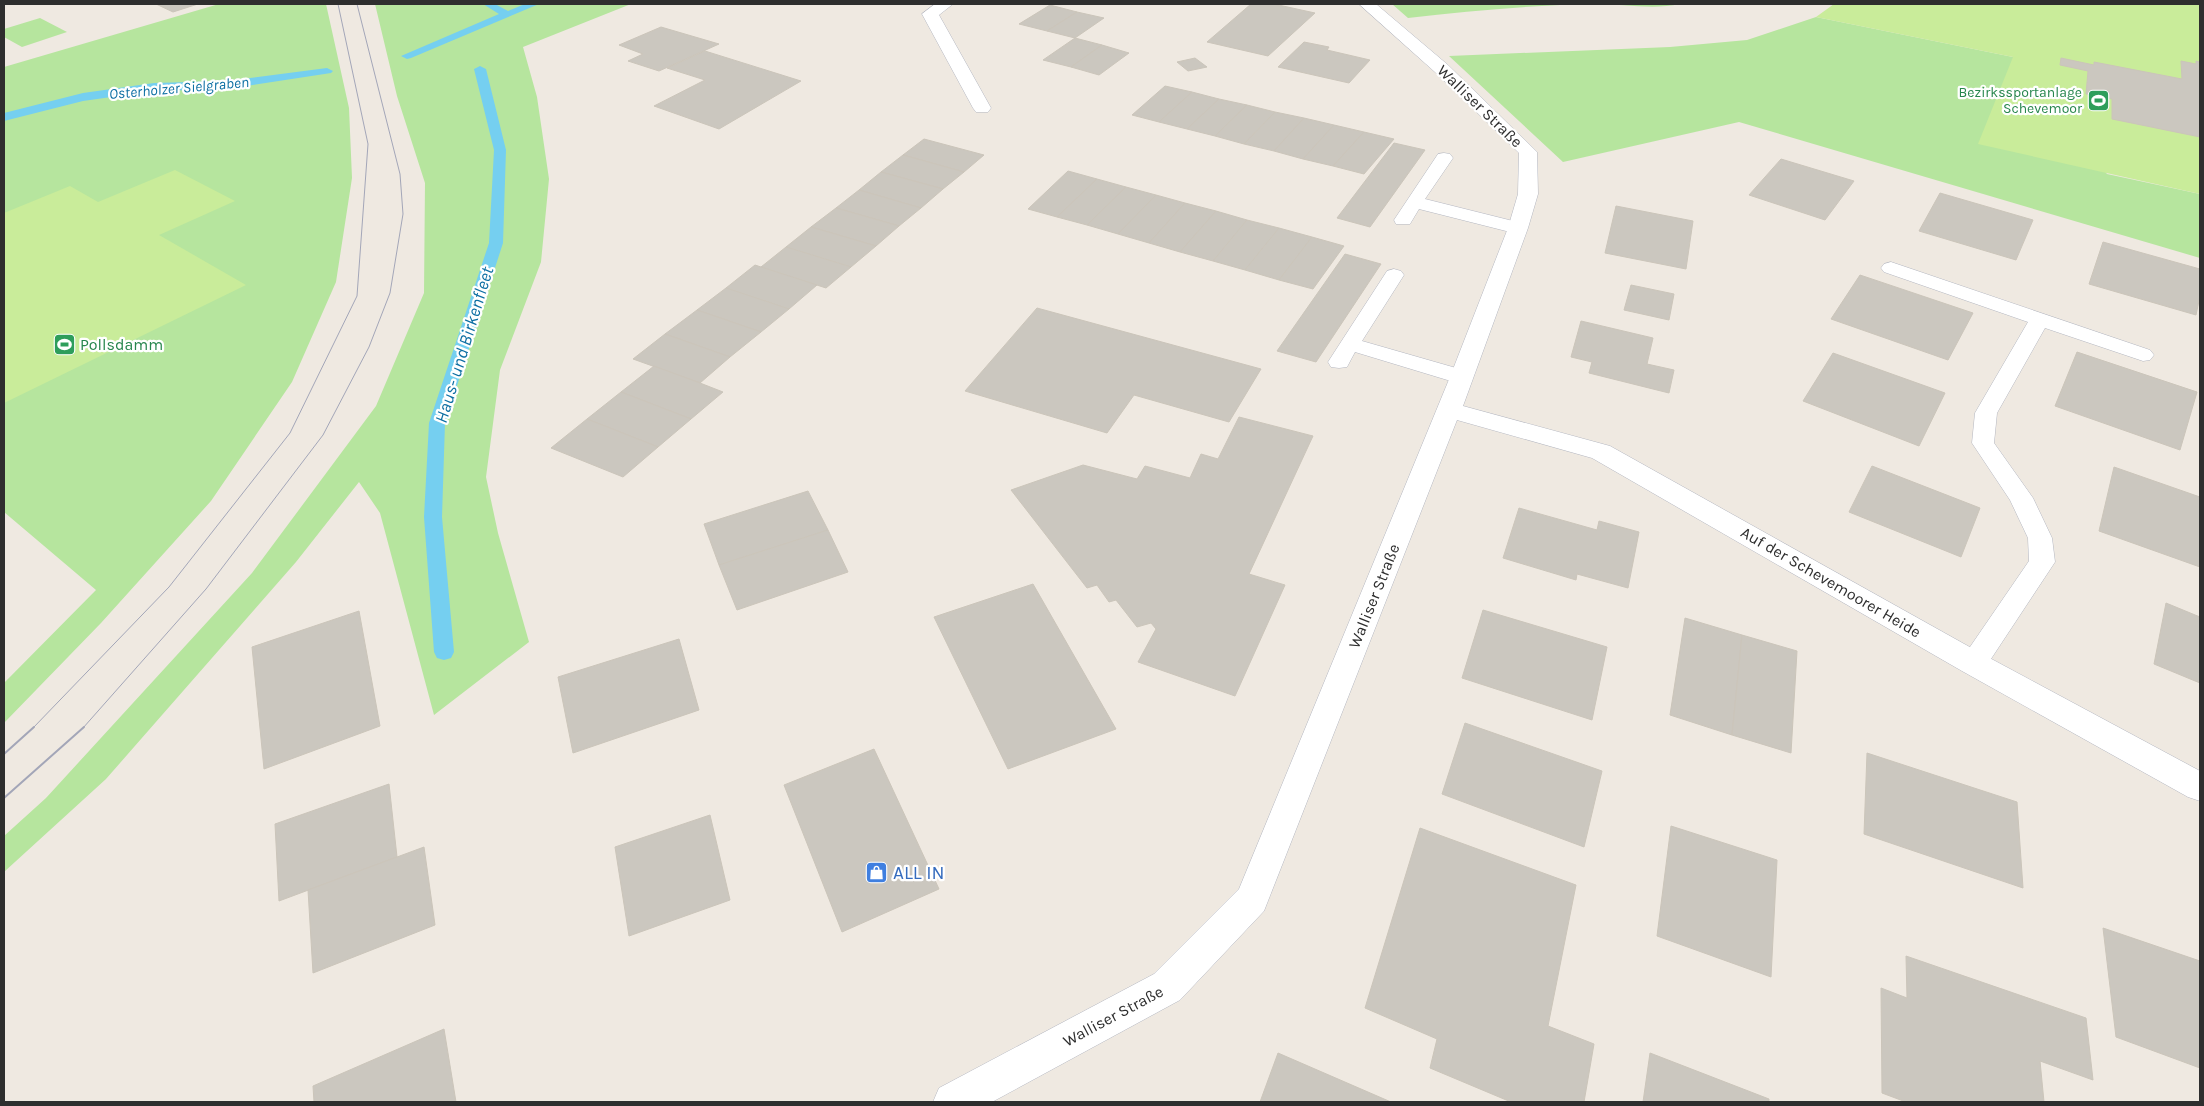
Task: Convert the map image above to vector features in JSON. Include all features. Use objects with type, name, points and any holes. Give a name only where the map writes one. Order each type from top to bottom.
[{"type":"street","points":[[944,4],[930,14],[982,108]]},
{"type":"street","name":"Walliser Straße","points":[[952,1102],[1167,987],[1252,900],[1462,377],[1518,228],[1528,194],[1528,152],[1442,69],[1367,4]]},
{"type":"street","name":"Auf der Schevemoorer Heide","points":[[1449,410],[1601,452],[1972,663],[2200,787]]},
{"type":"lane","points":[[1403,220],[1444,158]]},
{"type":"lane","points":[[1414,202],[1518,228]]},
{"type":"lane","points":[[1891,268],[2143,355]]},
{"type":"lane","points":[[1339,362],[1394,276]]},
{"type":"lane","points":[[1972,663],[2042,562],[2040,538],[2021,498],[1983,443],[1986,413],[2039,320]]},
{"type":"lane","points":[[1350,344],[1462,377]]},
{"type":"green space","points":[[219,4],[326,4],[349,108],[352,178],[336,282],[292,382],[211,501],[101,623],[4,723],[4,683],[96,590],[4,512],[4,67]]},
{"type":"green space","points":[[375,4],[631,4],[523,47],[537,97],[549,179],[541,262],[500,370],[486,477],[498,533],[529,642],[434,715],[380,513],[359,482],[296,562],[106,779],[4,872],[4,836],[46,798],[252,573],[376,406],[424,293],[425,183],[397,96]]},
{"type":"green space","points":[[1392,4],[1596,4],[1502,9],[1408,18]]},
{"type":"green space","points":[[1596,4],[1680,4],[1649,7]]},
{"type":"green space","name":"Bezirkssportanlage Schevemoor","points":[[1834,4],[2200,4],[2200,194],[1978,144],[2013,57],[1816,17]]},
{"type":"green space","points":[[1816,17],[2013,57],[2107,174],[2200,194],[2200,258],[1739,122],[1563,162],[1449,56],[1670,47],[1747,40]]},
{"type":"green space","points":[[40,18],[67,32],[22,47],[4,37],[4,29]]},
{"type":"green space","name":"Pollsdamm","points":[[175,170],[235,201],[159,235],[246,285],[4,403],[4,213],[70,186],[98,202]]},
{"type":"building","points":[[156,4],[198,4],[173,12]]},
{"type":"building","points":[[1251,4],[1274,4],[1315,13],[1268,56],[1207,42]]},
{"type":"building","points":[[1050,5],[1077,12],[1047,31],[1019,24]]},
{"type":"building","points":[[1077,12],[1104,18],[1075,38],[1047,31]]},
{"type":"building","points":[[661,27],[719,44],[659,71],[628,61],[643,54],[619,45]]},
{"type":"building","points":[[1075,38],[1102,45],[1071,67],[1043,60]]},
{"type":"building","points":[[1304,42],[1329,47],[1327,50],[1370,60],[1349,83],[1278,67]]},
{"type":"building","points":[[1102,45],[1129,53],[1099,75],[1071,67]]},
{"type":"building","points":[[705,51],[801,81],[719,129],[654,106],[705,80],[667,68]]},
{"type":"building","points":[[1195,58],[1207,67],[1188,71],[1177,62]]},
{"type":"building","points":[[2061,58],[2094,65],[2094,62],[2182,79],[2181,61],[2196,64],[2196,61],[2200,62],[2200,137],[2112,119],[2112,99],[2086,94],[2088,71],[2060,65]]},
{"type":"building","points":[[1165,86],[1192,92],[1159,122],[1132,115]]},
{"type":"building","points":[[1192,92],[1219,99],[1187,129],[1159,122]]},
{"type":"building","points":[[1219,99],[1247,105],[1215,136],[1187,129]]},
{"type":"building","points":[[1247,105],[1275,112],[1244,144],[1215,136]]},
{"type":"building","points":[[1275,112],[1304,118],[1274,151],[1244,144]]},
{"type":"building","points":[[1304,118],[1334,125],[1303,159],[1274,151]]},
{"type":"building","points":[[1334,125],[1364,132],[1333,166],[1303,159]]},
{"type":"building","points":[[1364,132],[1394,139],[1364,174],[1333,166]]},
{"type":"building","points":[[924,139],[984,155],[964,172],[903,155]]},
{"type":"building","points":[[1394,143],[1425,150],[1370,227],[1337,218]]},
{"type":"building","points":[[903,155],[964,172],[943,189],[881,172]]},
{"type":"building","points":[[1781,159],[1854,181],[1825,220],[1749,195]]},
{"type":"building","points":[[1068,171],[1097,179],[1057,217],[1028,209]]},
{"type":"building","points":[[881,172],[943,189],[921,208],[859,190]]},
{"type":"building","points":[[1097,179],[1126,187],[1087,225],[1057,217]]},
{"type":"building","points":[[1126,187],[1156,195],[1118,234],[1087,225]]},
{"type":"building","points":[[859,190],[921,208],[899,226],[836,208]]},
{"type":"building","points":[[1940,193],[2033,220],[2016,260],[1919,231]]},
{"type":"building","points":[[1156,195],[1185,203],[1149,243],[1118,234]]},
{"type":"building","points":[[1185,203],[1216,211],[1180,252],[1149,243]]},
{"type":"building","points":[[1616,206],[1693,221],[1686,269],[1605,253]]},
{"type":"building","points":[[836,208],[899,226],[876,246],[811,227]]},
{"type":"building","points":[[1216,211],[1247,220],[1213,261],[1180,252]]},
{"type":"building","points":[[1247,220],[1279,228],[1245,270],[1213,261]]},
{"type":"building","points":[[811,227],[876,246],[851,267],[786,247]]},
{"type":"building","points":[[1279,228],[1312,237],[1279,280],[1245,270]]},
{"type":"building","points":[[1312,237],[1344,246],[1313,289],[1279,280]]},
{"type":"building","points":[[2103,242],[2200,269],[2200,296],[2196,315],[2089,284]]},
{"type":"building","points":[[786,247],[851,267],[826,288],[761,267]]},
{"type":"building","points":[[1345,254],[1381,264],[1316,362],[1277,351]]},
{"type":"building","points":[[755,265],[817,285],[789,309],[726,288]]},
{"type":"building","points":[[1860,275],[1973,313],[1948,360],[1831,319]]},
{"type":"building","points":[[1631,285],[1674,294],[1669,320],[1624,310]]},
{"type":"building","points":[[726,288],[789,309],[761,332],[697,310]]},
{"type":"building","points":[[1037,308],[1261,369],[1229,422],[1134,395],[1107,433],[965,391]]},
{"type":"building","points":[[697,310],[761,332],[730,357],[665,334]]},
{"type":"building","points":[[1581,321],[1653,338],[1647,364],[1674,370],[1669,393],[1589,373],[1592,362],[1571,357]]},
{"type":"building","points":[[665,334],[730,357],[700,383],[633,359]]},
{"type":"building","points":[[2077,352],[2197,392],[2180,450],[2055,406]]},
{"type":"building","points":[[1833,353],[1945,393],[1919,446],[1803,401]]},
{"type":"building","points":[[654,366],[723,392],[691,419],[621,392]]},
{"type":"building","points":[[621,392],[691,419],[658,447],[587,419]]},
{"type":"building","points":[[1239,417],[1313,436],[1249,574],[1285,585],[1235,696],[1138,662],[1156,629],[1151,623],[1137,627],[1116,600],[1109,602],[1097,585],[1087,588],[1011,490],[1083,465],[1137,479],[1145,466],[1190,478],[1201,454],[1218,459]]},
{"type":"building","points":[[587,419],[658,447],[623,477],[551,448]]},
{"type":"building","points":[[1872,466],[1980,508],[1961,557],[1849,512]]},
{"type":"building","points":[[2114,467],[2200,497],[2200,567],[2099,531]]},
{"type":"building","points":[[808,491],[828,530],[719,565],[704,524]]},
{"type":"building","points":[[1519,508],[1597,530],[1599,521],[1639,532],[1628,588],[1577,574],[1576,580],[1503,558]]},
{"type":"building","points":[[828,530],[848,572],[737,610],[719,565]]},
{"type":"building","points":[[1033,584],[1116,729],[1008,769],[934,617]]},
{"type":"building","points":[[2166,603],[2200,617],[2200,683],[2154,664]]},
{"type":"building","points":[[1483,610],[1607,647],[1592,720],[1462,678]]},
{"type":"building","points":[[359,611],[380,726],[264,769],[252,647]]},
{"type":"building","points":[[1685,618],[1742,635],[1732,735],[1670,715]]},
{"type":"building","points":[[1742,635],[1797,651],[1791,753],[1732,735]]},
{"type":"building","points":[[679,639],[699,710],[573,753],[558,677]]},
{"type":"building","points":[[1465,723],[1602,771],[1584,847],[1442,794]]},
{"type":"building","points":[[874,749],[939,889],[842,932],[784,785]]},
{"type":"building","points":[[1867,753],[2017,802],[2023,888],[1864,834]]},
{"type":"building","points":[[389,784],[397,857],[279,901],[275,824]]},
{"type":"building","points":[[710,815],[730,900],[629,936],[615,847]]},
{"type":"building","points":[[1671,826],[1777,860],[1771,977],[1657,936]]},
{"type":"building","points":[[1420,828],[1576,885],[1548,1026],[1594,1044],[1584,1102],[1511,1102],[1430,1068],[1437,1039],[1365,1008]]},
{"type":"building","points":[[424,847],[435,925],[313,973],[308,890]]},
{"type":"building","points":[[2103,928],[2200,961],[2200,1068],[2116,1037]]},
{"type":"building","points":[[1906,956],[2086,1018],[2093,1080],[2040,1061],[2044,1102],[1906,1102],[1882,1093],[1881,988],[1907,998]]},
{"type":"building","points":[[444,1029],[456,1102],[314,1102],[313,1086]]},
{"type":"building","points":[[1278,1053],[1391,1102],[1260,1102]]},
{"type":"building","points":[[1650,1053],[1769,1099],[1769,1102],[1643,1102]]},
{"type":"waterway","points":[[488,4],[508,15]]},
{"type":"waterway","name":"Osterholzer Sielgraben","points":[[508,15],[534,4]]},
{"type":"waterway","name":"Osterholzer Sielgraben","points":[[407,56],[508,15]]},
{"type":"waterway","name":"Haus- und Birkenfleet","points":[[444,652],[433,517],[437,423],[496,243],[500,150],[480,69]]},
{"type":"waterway","name":"Osterholzer Sielgraben","points":[[4,117],[83,97],[154,87],[227,85],[327,71]]},
{"type":"tram line","points":[[34,727],[169,587],[290,433],[357,296],[368,144],[338,4]]},
{"type":"tram line","points":[[83,727],[206,589],[323,435],[369,347],[390,293],[403,214],[400,174],[357,4]]},
{"type":"tram line","points":[[4,754],[34,727]]},
{"type":"tram line","points":[[4,798],[83,727]]},
{"type":"place","name":"Bezirkssportanlage Schevemoor","points":[[2098,100]]},
{"type":"place","name":"Pollsdamm","points":[[64,344]]},
{"type":"place","name":"ALL IN","points":[[877,873]]}]
